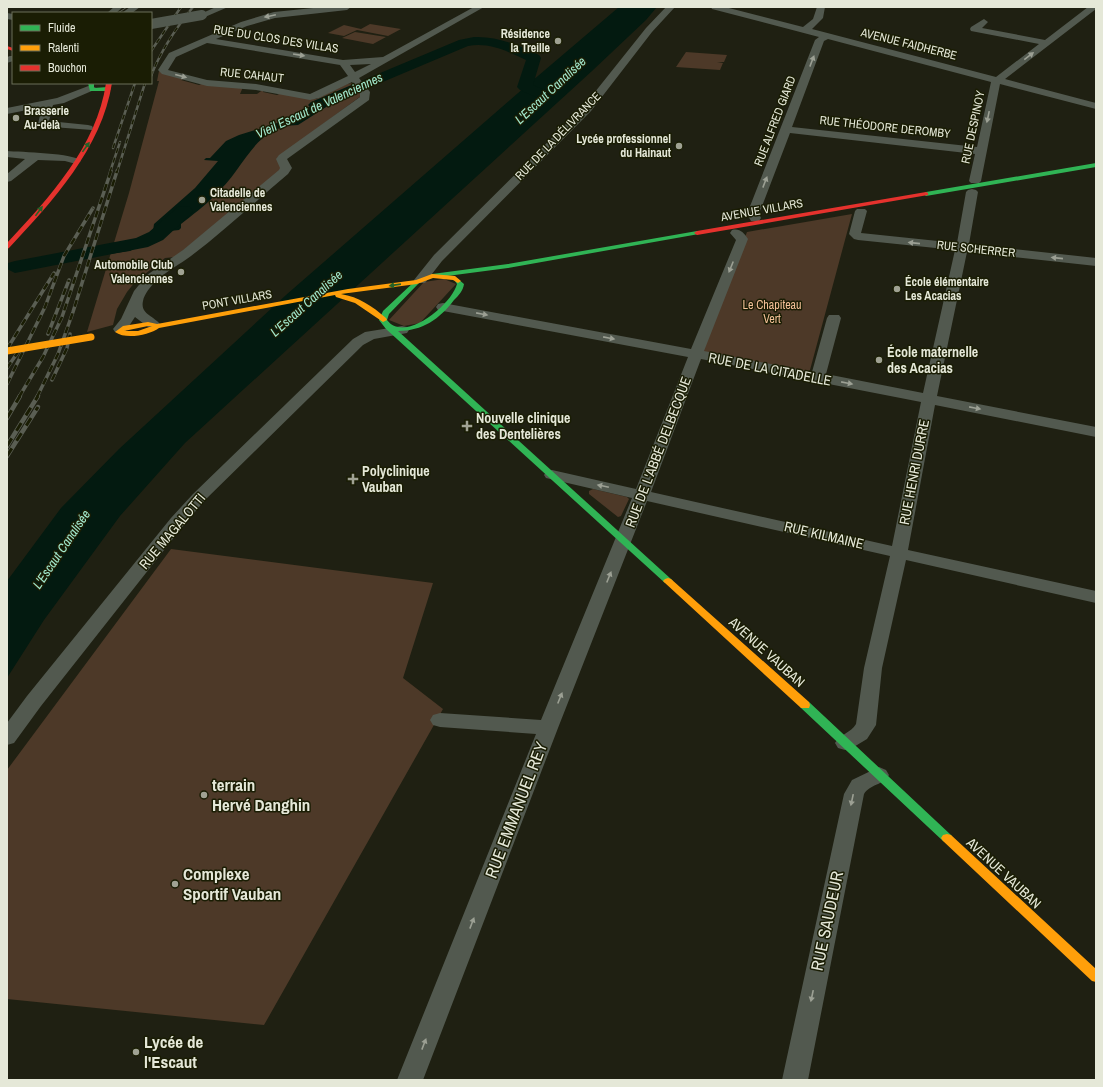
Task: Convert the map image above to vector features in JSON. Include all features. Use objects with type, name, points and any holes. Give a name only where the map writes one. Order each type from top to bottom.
[{"type":"main road","points":[[7,47],[10,56]]},
{"type":"main road","points":[[7,247],[35,218],[71,160],[94,135],[107,102],[108,86],[91,86]]},
{"type":"main road","points":[[58,169],[71,160],[76,145],[88,128],[97,95],[91,86]]},
{"type":"main road","name":"AVENUE VILLARS","points":[[418,281],[432,276],[457,281],[508,266],[1096,165]]},
{"type":"main road","points":[[8,235],[27,211]]},
{"type":"main road","points":[[7,255],[22,231]]},
{"type":"main road","points":[[417,351],[416,338],[443,307],[457,281],[480,272],[508,266]]},
{"type":"main road","points":[[418,281],[389,322],[421,327],[427,324]]},
{"type":"main road","name":"PONT VILLARS","points":[[117,331],[125,334],[152,329],[155,325],[418,281]]},
{"type":"main road","name":"PONT VILLARS","points":[[323,296],[345,296],[359,300],[389,322]]},
{"type":"main road","name":"AVENUE VAUBAN","points":[[389,322],[417,351],[845,743],[1096,977]]},
{"type":"main road","points":[[7,351],[95,336]]},
{"type":"street","points":[[152,24],[202,15],[224,7]]},
{"type":"street","points":[[205,40],[266,17],[324,8],[347,7]]},
{"type":"street","name":"RUE DU CLOS DES VILLAS","points":[[343,63],[355,79],[480,7]]},
{"type":"street","name":"RUE DE LA DÉLIVRANCE","points":[[418,281],[438,258],[590,106],[649,30],[671,7]]},
{"type":"street","name":"AVENUE FAIDHERBE","points":[[715,7],[1096,106]]},
{"type":"street","points":[[804,30],[811,26],[820,16],[821,7]]},
{"type":"street","points":[[998,80],[1093,7]]},
{"type":"street","points":[[984,22],[974,29],[1046,43]]},
{"type":"street","name":"RUE ALFRED GIARD","points":[[755,218],[753,214],[820,40],[827,36]]},
{"type":"street","name":"RUE DU CLOS DES VILLAS","points":[[205,40],[343,63],[386,60]]},
{"type":"street","name":"RUE CAHAUT","points":[[205,40],[174,54],[170,57],[163,70],[207,83],[256,87],[310,97],[317,96],[355,79]]},
{"type":"street","points":[[117,331],[127,320],[143,287],[152,278],[187,253],[286,170],[286,167],[281,160],[283,157],[365,98],[365,92],[355,79]]},
{"type":"street","name":"RUE DESPINOY","points":[[974,186],[995,83],[998,80]]},
{"type":"street","points":[[7,111],[60,101],[91,86]]},
{"type":"street","points":[[48,104],[43,124],[88,128]]},
{"type":"street","name":"RUE THÉODORE DEROMBY","points":[[786,129],[981,151]]},
{"type":"street","points":[[7,154],[71,160]]},
{"type":"street","points":[[7,179],[35,157]]},
{"type":"street","name":"RUE HENRI DURRE","points":[[845,743],[860,734],[866,725],[873,668],[899,552],[929,399],[974,186]]},
{"type":"street","name":"RUE SCHERRER","points":[[861,211],[856,235],[1096,262]]},
{"type":"street","name":"RUE DE L'ABBÉ DELBECQUE","points":[[624,540],[695,355],[742,239],[736,233]]},
{"type":"street","points":[[438,258],[440,264],[457,281]]},
{"type":"street","points":[[136,300],[139,314],[155,325]]},
{"type":"street","name":"RUE DE LA CITADELLE","points":[[443,307],[818,377],[1096,432]]},
{"type":"street","points":[[818,377],[834,318]]},
{"type":"street","name":"RUE MAGALOTTI","points":[[358,342],[366,329],[389,322]]},
{"type":"street","name":"RUE MAGALOTTI","points":[[7,738],[34,702],[195,502],[226,469],[358,342],[389,322]]},
{"type":"street","name":"RUE KILMAINE","points":[[552,475],[1096,597]]},
{"type":"street","name":"RUE EMMANUEL REY","points":[[410,1080],[548,728],[624,540]]},
{"type":"street","points":[[440,720],[548,728]]},
{"type":"street","name":"RUE SAUDEUR","points":[[795,1080],[854,794],[859,785],[879,775]]},
{"type":"green space","points":[[370,24],[401,29],[388,36],[357,30],[344,36],[328,33],[344,25],[361,29]]},
{"type":"green space","points":[[355,32],[386,37],[373,44],[342,38]]},
{"type":"green space","points":[[686,52],[727,55],[724,62],[717,62],[723,63],[720,70],[676,67]]},
{"type":"green space","points":[[159,71],[185,78],[181,80],[199,85],[204,83],[243,87],[240,94],[257,94],[264,89],[263,92],[277,95],[281,93],[316,99],[352,83],[361,93],[361,96],[277,158],[282,170],[175,257],[165,258],[135,282],[117,309],[113,325],[87,332],[129,193],[159,81],[157,81]]},
{"type":"green space","name":"Le Chapiteau Vert","points":[[852,214],[810,370],[806,372],[704,353],[701,350],[747,232]]},
{"type":"green space","points":[[444,279],[456,284],[420,323],[404,326],[389,320],[424,282]]},
{"type":"green space","points":[[593,489],[627,497],[629,499],[621,516],[618,517],[589,494],[589,491]]},
{"type":"green space","name":"Complexe Sportif Vauban","points":[[171,549],[433,583],[403,678],[443,709],[264,1025],[7,999],[7,770]]},
{"type":"water","name":"L'Escaut Canalisée","points":[[619,7],[657,7],[646,20],[592,71],[185,443],[120,516],[44,620],[7,678],[7,581],[61,508],[119,449],[286,295]]},
{"type":"water","points":[[356,88],[298,125],[277,129],[261,139],[226,184],[206,204],[181,224],[181,228],[179,230],[161,232],[155,236],[157,237],[130,251],[110,254],[112,246],[138,241],[157,232],[153,231],[154,224],[195,188],[218,161],[204,160],[206,158],[210,158],[226,141],[239,135],[275,124],[337,93]]},
{"type":"waterway","name":"Vieil Escaut de Valenciennes","points":[[316,105],[464,43],[474,41],[500,44],[534,58],[525,87],[547,96]]},
{"type":"waterway","name":"Vieil Escaut de Valenciennes","points":[[15,267],[141,243],[156,236],[184,211]]},
{"type":"tram line","points":[[120,12],[127,7]]},
{"type":"tram line","points":[[7,58],[12,56]]},
{"type":"railway","points":[[152,50],[181,7]]},
{"type":"railway","points":[[152,74],[159,57],[169,40],[193,7]]},
{"type":"railway","points":[[113,148],[135,84]]},
{"type":"railway","points":[[117,172],[145,84]]},
{"type":"railway","points":[[110,172],[120,142]]},
{"type":"railway","points":[[19,397],[43,357],[62,317],[111,171]]},
{"type":"railway","points":[[37,397],[58,354],[73,312],[117,171]]},
{"type":"railway","points":[[7,384],[45,307],[64,256],[93,208]]},
{"type":"railway","points":[[7,349],[54,273]]},
{"type":"railway","points":[[48,334],[69,280]]},
{"type":"railway","points":[[52,380],[67,348],[70,334]]},
{"type":"railway","points":[[7,368],[18,352]]},
{"type":"railway","points":[[7,418],[20,396]]},
{"type":"railway","points":[[7,446],[38,396]]},
{"type":"railway","points":[[7,456],[38,407]]},
{"type":"traffic: fast","points":[[91,84],[92,90],[108,89]]},
{"type":"traffic: fast","points":[[926,194],[1096,165]]},
{"type":"traffic: fast","points":[[432,276],[508,266],[697,233]]},
{"type":"traffic: fast","points":[[417,282],[386,313],[383,320],[387,325],[396,329],[414,328],[422,325],[440,312],[451,300],[460,289],[461,284],[458,281]]},
{"type":"traffic: fast","points":[[389,327],[668,581]]},
{"type":"traffic: fast","points":[[805,705],[947,838]]},
{"type":"traffic: slow","points":[[156,326],[348,291],[417,282],[432,276],[455,278],[458,281]]},
{"type":"traffic: slow","points":[[338,296],[352,299],[363,304],[383,320]]},
{"type":"traffic: slow","points":[[148,324],[154,324],[156,327],[138,333],[128,334],[119,332],[123,328],[148,324]]},
{"type":"traffic: slow","points":[[7,351],[91,337]]},
{"type":"traffic: slow","points":[[668,581],[805,705]]},
{"type":"traffic: slow","points":[[947,838],[1096,977]]},
{"type":"traffic: jam","points":[[7,47],[12,50]]},
{"type":"traffic: jam","points":[[7,247],[32,220],[81,156],[102,114],[109,84]]},
{"type":"traffic: jam","points":[[697,233],[926,194]]},
{"type":"place","name":"Résidence la Treille","points":[[558,41]]},
{"type":"place","name":"Brasserie Au-delà","points":[[16,118]]},
{"type":"place","name":"Lycée professionnel du Hainaut","points":[[679,146]]},
{"type":"place","name":"Citadelle de Valenciennes","points":[[202,200]]},
{"type":"place","name":"Automobile Club Valenciennes","points":[[181,272]]},
{"type":"place","name":"École élémentaire Les Acacias","points":[[897,289]]},
{"type":"place","name":"École maternelle des Acacias","points":[[879,360]]},
{"type":"place","name":"Nouvelle clinique des Dentelières","points":[[467,426]]},
{"type":"place","name":"Polyclinique Vauban","points":[[353,479]]},
{"type":"place","name":"terrain Hervé Danghin","points":[[204,795]]},
{"type":"place","name":"Complexe Sportif Vauban","points":[[175,884]]},
{"type":"place","name":"Lycée de l'Escaut","points":[[136,1052]]}]
